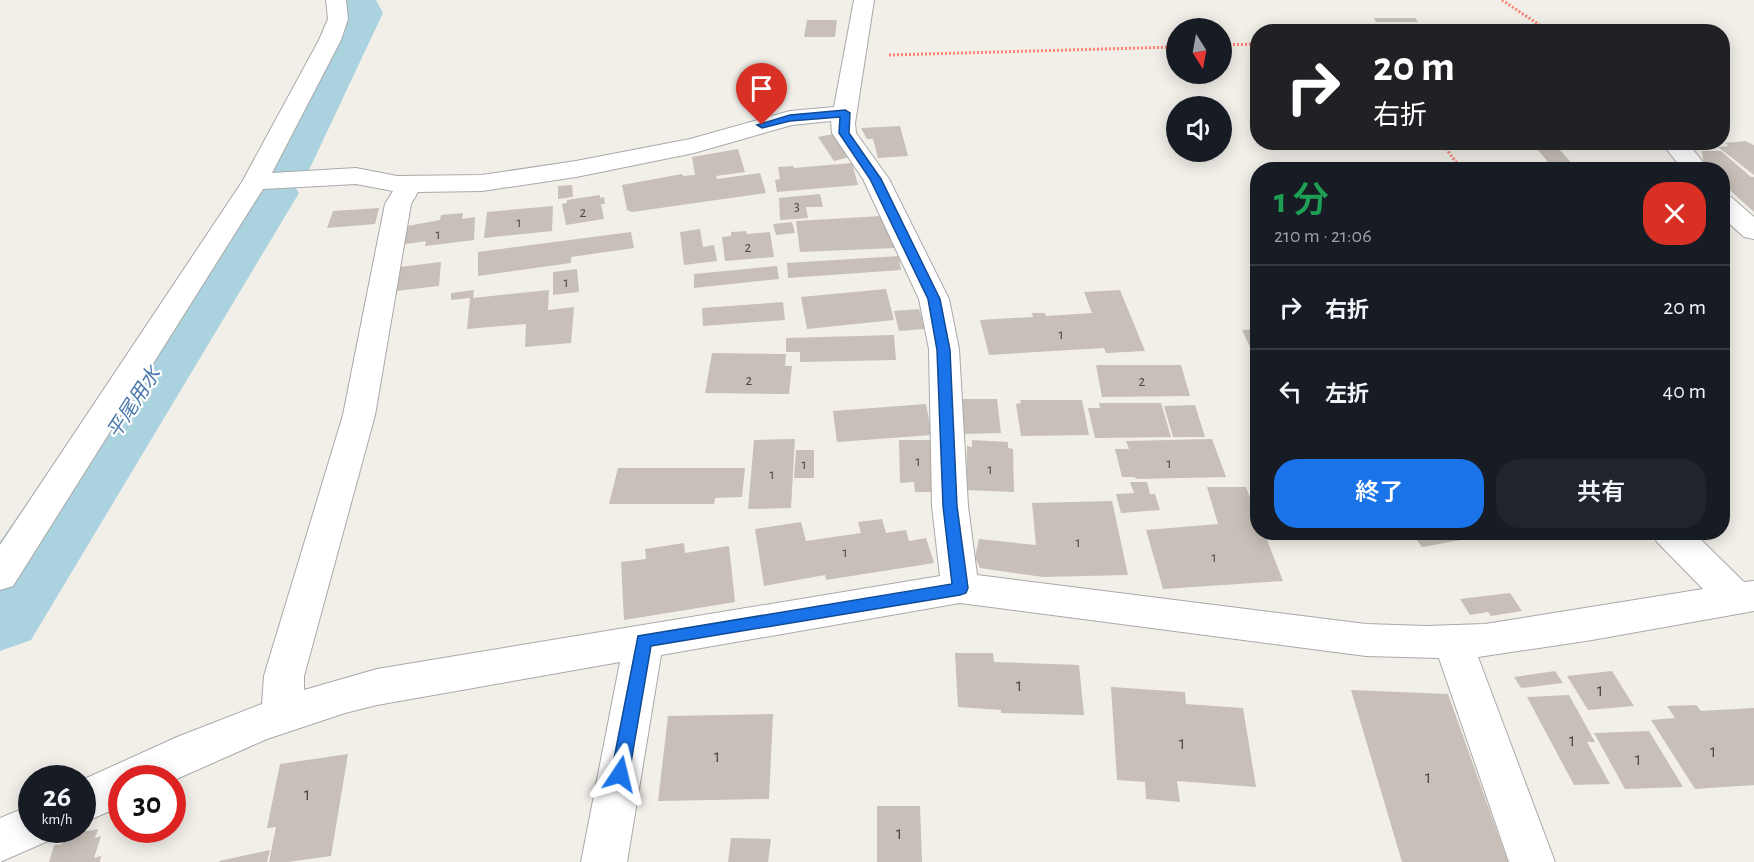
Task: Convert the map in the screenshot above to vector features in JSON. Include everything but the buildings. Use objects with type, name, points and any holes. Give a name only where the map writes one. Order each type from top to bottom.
[{"type":"street","points":[[0,575],[255,182],[330,40],[338,19],[336,0]]},
{"type":"street","points":[[864,0],[845,113],[844,133],[876,179],[934,299],[944,350],[950,506],[960,588]]},
{"type":"street","points":[[255,182],[356,176],[410,184],[482,183],[576,169],[694,146],[790,118],[845,113]]},
{"type":"street","points":[[1680,150],[1690,162]]},
{"type":"street","points":[[282,714],[284,676],[359,415],[398,204],[410,184]]},
{"type":"street","points":[[1730,209],[1754,231]]},
{"type":"street","points":[[1680,540],[1745,598]]},
{"type":"street","points":[[163,765],[282,714],[329,698],[377,687],[960,588],[1170,613],[1366,640],[1497,639],[1745,598]]},
{"type":"street","points":[[604,862],[644,641]]},
{"type":"street","points":[[1453,641],[1532,862]]},
{"type":"street","points":[[0,841],[18,833]]},
{"type":"path","points":[[1502,0],[1538,24]]},
{"type":"path","points":[[1232,45],[1250,44]]},
{"type":"path","points":[[856,56],[1166,46]]},
{"type":"waterway","name":"平尾用水","points":[[280,170],[353,28],[359,13],[353,0]]},
{"type":"waterway","name":"平尾用水","points":[[0,614],[269,193]]},
{"type":"route","points":[[620,774],[644,641],[960,588],[950,506],[944,350],[934,299],[876,179],[844,133],[845,113],[790,118],[762,125]]}]
